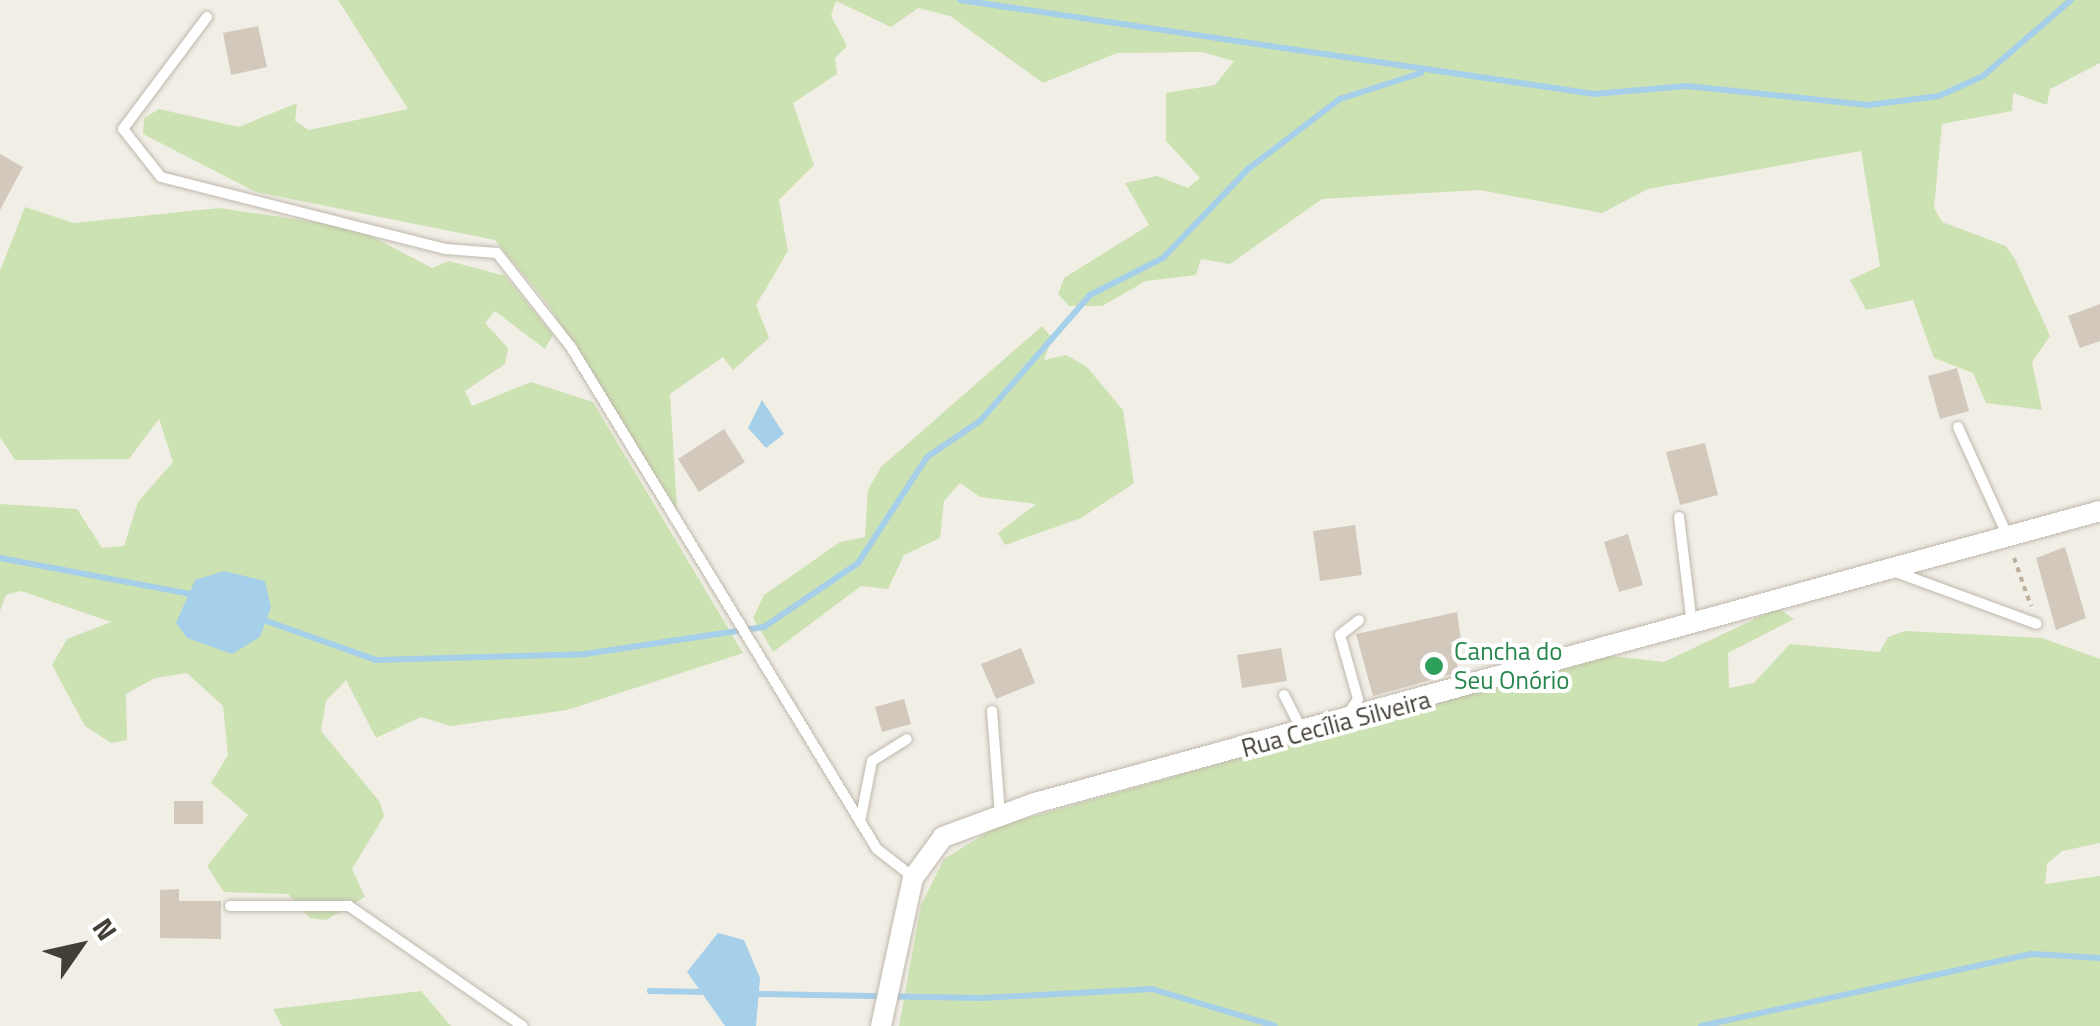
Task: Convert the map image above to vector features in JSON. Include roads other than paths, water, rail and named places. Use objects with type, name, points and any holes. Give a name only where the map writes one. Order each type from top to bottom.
[{"type":"street","name":"Rua Cecília Silveira","points":[[881,1026],[914,878],[943,837],[1000,816],[2011,542],[2100,512]]},
{"type":"lane","points":[[207,17],[123,129],[161,177],[446,249],[497,253],[571,348],[860,822],[914,878]]},
{"type":"lane","points":[[1958,427],[2011,542]]},
{"type":"lane","points":[[1679,517],[1692,627]]},
{"type":"lane","points":[[1892,572],[2038,624]]},
{"type":"lane","points":[[1342,724],[1358,699],[1340,635],[1359,620]]},
{"type":"lane","points":[[1284,696],[1304,734]]},
{"type":"lane","points":[[992,711],[1000,816]]},
{"type":"lane","points":[[860,822],[872,761],[907,739]]},
{"type":"lane","points":[[230,906],[349,906],[522,1026]]},
{"type":"water","points":[[762,400],[784,434],[766,448],[748,428]]},
{"type":"water","points":[[224,571],[265,581],[271,607],[260,637],[232,654],[187,638],[176,623],[195,580]]},
{"type":"water","points":[[718,933],[744,940],[760,978],[756,1026],[725,1026],[687,972]]},
{"type":"waterway","points":[[960,0],[1594,94],[1687,86],[1868,105],[1939,96],[1983,76],[2071,0]]},
{"type":"waterway","points":[[258,618],[376,660],[585,654],[764,627],[858,563],[927,457],[980,421],[1090,295],[1163,258],[1248,169],[1340,99],[1421,73]]},
{"type":"waterway","points":[[0,558],[190,594]]},
{"type":"waterway","points":[[1701,1026],[2031,954],[2100,958]]},
{"type":"waterway","points":[[756,994],[981,998],[1152,989],[1275,1026]]},
{"type":"waterway","points":[[650,991],[708,992]]},
{"type":"place","name":"Cancha do Seu Onório","points":[[1434,666]]}]
